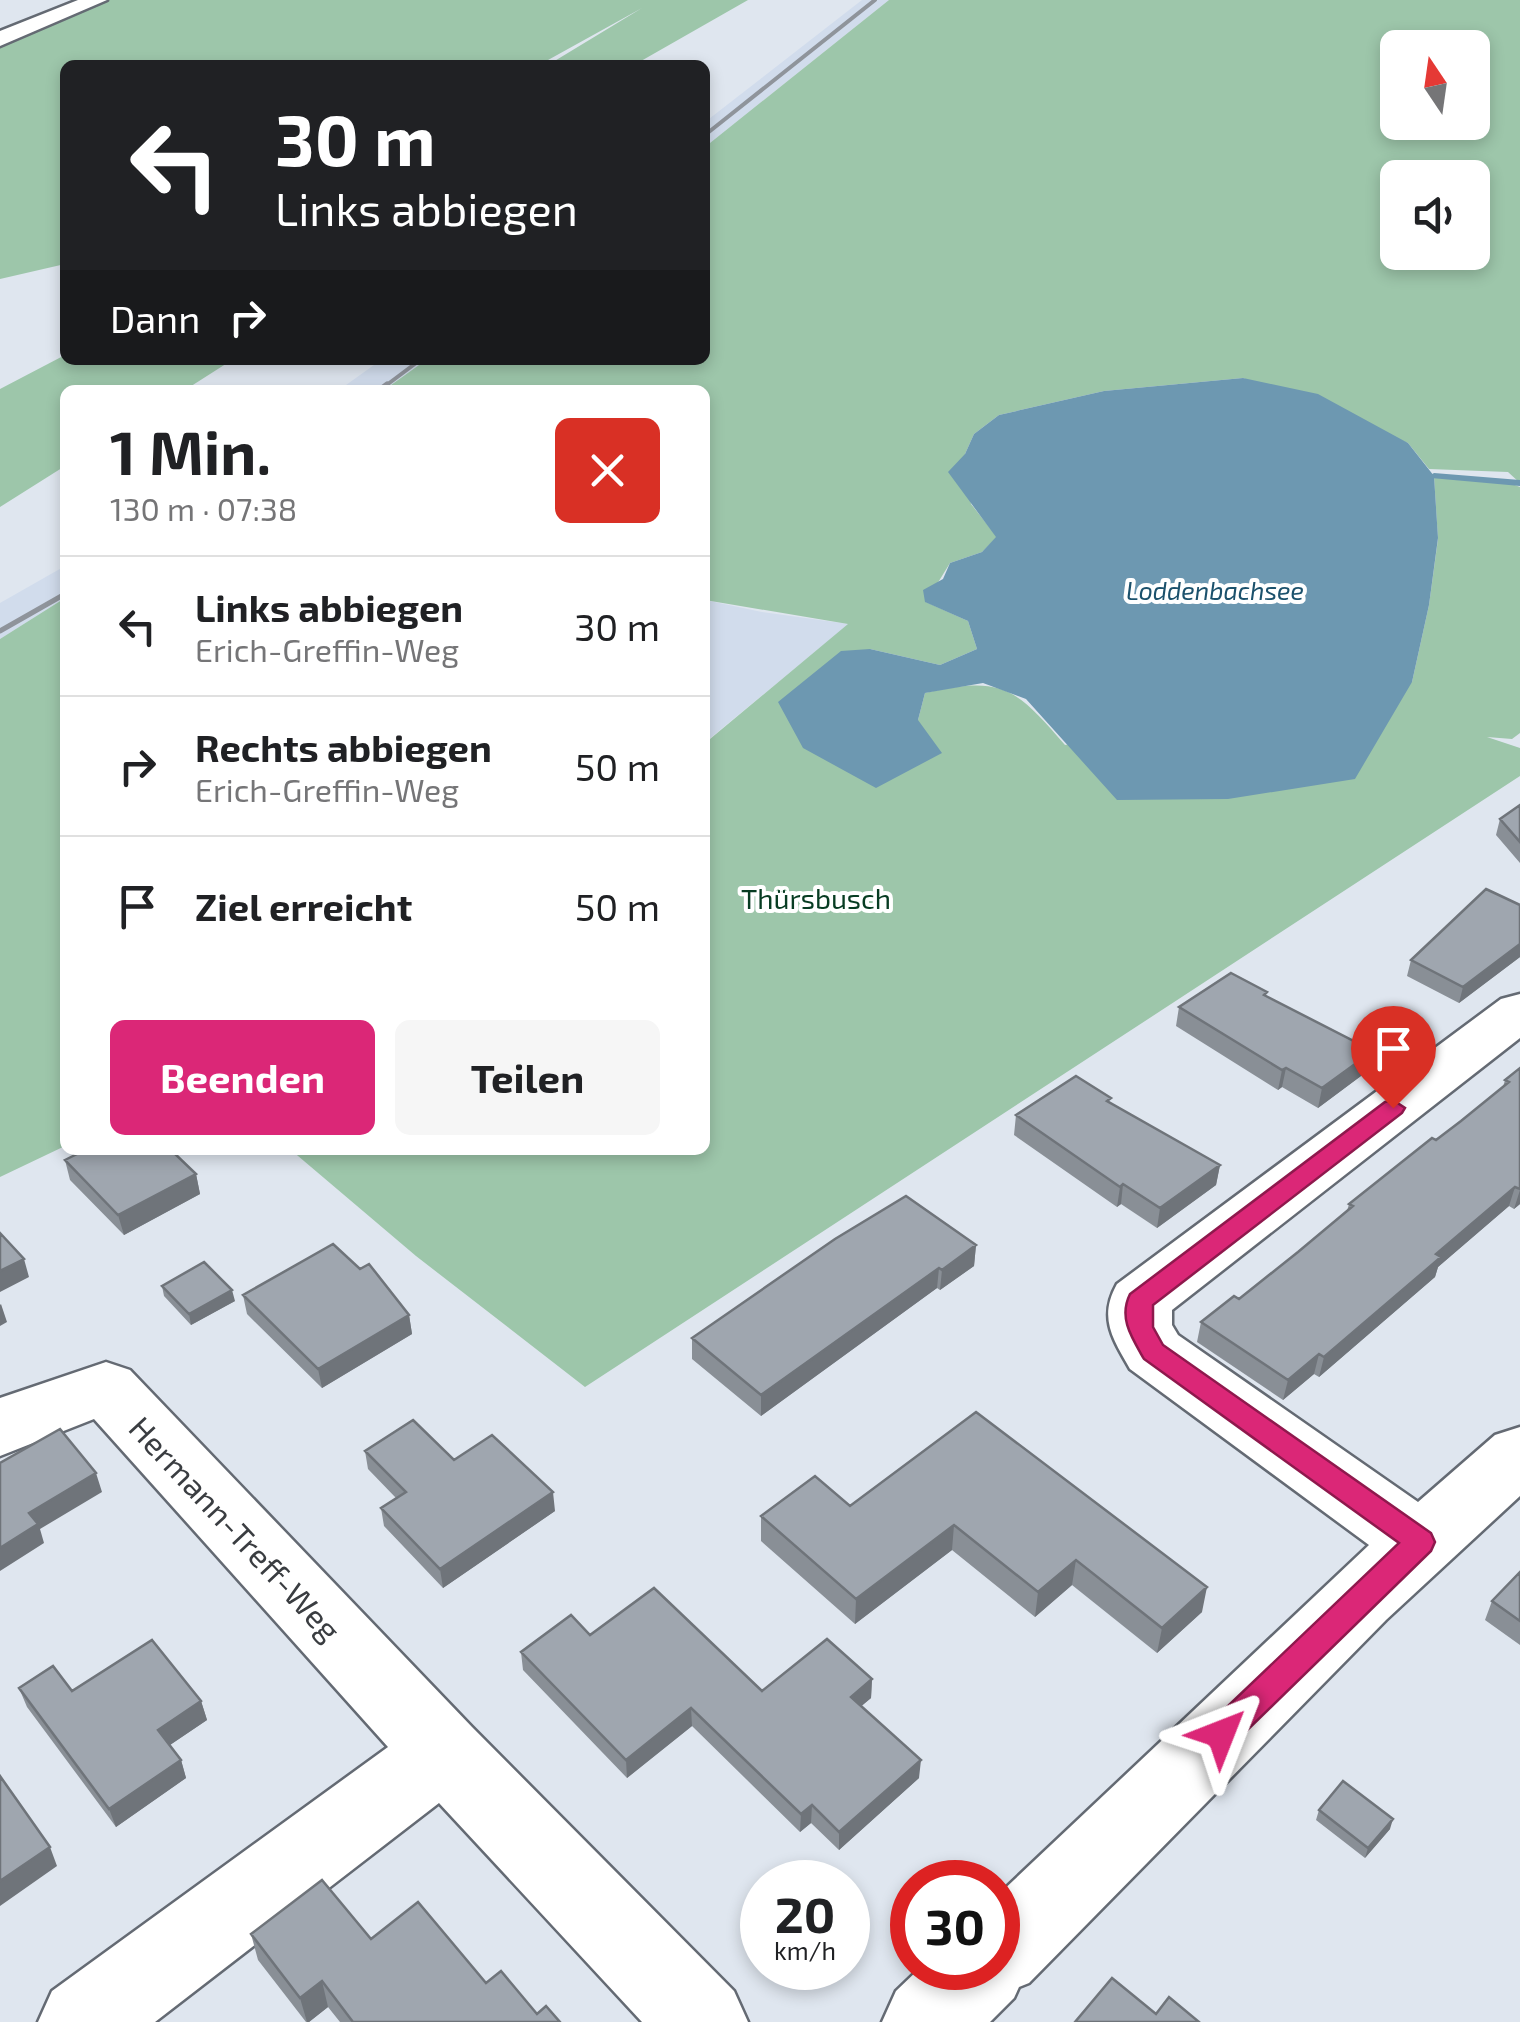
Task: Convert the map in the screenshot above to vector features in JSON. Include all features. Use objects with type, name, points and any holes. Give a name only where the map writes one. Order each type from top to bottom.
[{"type":"street","points":[[0,39],[98,0]]},
{"type":"street","points":[[1420,1542],[1154,1352],[1139,1327],[1140,1301],[1520,1011]]},
{"type":"street","name":"Hermann-Treff-Weg","points":[[0,1430],[18,1419],[106,1388],[444,1752],[703,2022]]},
{"type":"street","points":[[1020,1932],[1420,1542],[1508,1484]]},
{"type":"street","points":[[83,2022],[444,1752]]},
{"type":"street","points":[[927,2022],[960,1990]]},
{"type":"shaded area","points":[[862,0],[889,0],[710,143],[710,118]]},
{"type":"shaded area","points":[[374,365],[419,365],[391,385],[346,385]]},
{"type":"shaded area","points":[[60,569],[60,601],[0,639],[0,603]]},
{"type":"shaded area","points":[[710,601],[849,624],[710,738]]},
{"type":"green space","points":[[108,0],[748,0],[643,60],[556,60],[642,8],[548,60],[60,60],[60,265],[0,279],[0,45]]},
{"type":"green space","name":"Thürsbusch","points":[[889,0],[1520,0],[1520,483],[1508,472],[1429,469],[1408,443],[1243,378],[1104,391],[999,415],[974,434],[965,454],[971,504],[997,537],[982,552],[950,563],[926,602],[968,621],[977,649],[940,665],[870,649],[918,720],[925,693],[990,687],[1019,699],[1065,745],[1412,682],[1438,539],[1434,476],[1512,484],[1520,487],[1520,733],[1512,739],[1487,737],[1520,748],[1520,776],[585,1387],[416,1256],[297,1155],[710,1155],[710,739],[848,624],[710,601],[710,385],[391,385],[419,365],[710,365],[710,143]]},
{"type":"green space","points":[[60,358],[60,365],[224,365],[193,385],[60,385],[60,469],[0,507],[0,389]]},
{"type":"green space","points":[[60,601],[60,1148],[0,1177],[0,639]]},
{"type":"water","name":"Loddenbachsee","points":[[1243,378],[1318,394],[1408,443],[1434,476],[1438,538],[1429,605],[1412,682],[1355,779],[1228,799],[1117,800],[1026,699],[983,683],[925,693],[918,720],[942,753],[876,788],[803,748],[778,702],[841,651],[870,649],[940,665],[977,649],[968,621],[925,602],[923,590],[943,579],[950,563],[982,552],[996,537],[948,472],[965,454],[974,434],[999,415],[1104,391]]},
{"type":"building","points":[[1520,805],[1520,842],[1500,819]]},
{"type":"building","points":[[1486,889],[1520,905],[1520,944],[1463,987],[1411,960]]},
{"type":"building","points":[[1231,973],[1267,992],[1264,995],[1373,1051],[1322,1088],[1286,1068],[1282,1070],[1179,1007]]},
{"type":"building","points":[[1520,1068],[1520,1189],[1515,1187],[1436,1254],[1441,1257],[1324,1357],[1319,1354],[1288,1380],[1201,1322],[1234,1296],[1239,1299],[1353,1206],[1349,1204],[1509,1082],[1505,1080]]},
{"type":"building","points":[[1076,1076],[1111,1098],[1107,1101],[1220,1165],[1160,1208],[1123,1184],[1120,1187],[1016,1115]]},
{"type":"building","points":[[75,1155],[176,1155],[196,1174],[118,1215],[65,1160]]},
{"type":"building","points":[[906,1196],[976,1245],[761,1395],[692,1338],[835,1239]]},
{"type":"building","points":[[0,1233],[24,1259],[0,1271]]},
{"type":"building","points":[[333,1244],[360,1269],[369,1264],[409,1315],[318,1369],[243,1295]]},
{"type":"building","points":[[204,1262],[232,1290],[189,1314],[162,1286]]},
{"type":"building","points":[[976,1412],[1207,1587],[1162,1628],[1076,1560],[1038,1592],[954,1525],[856,1599],[761,1516],[815,1476],[850,1506]]},
{"type":"building","points":[[413,1420],[454,1460],[492,1435],[553,1492],[440,1569],[381,1508],[406,1492],[365,1451]]},
{"type":"building","points":[[60,1429],[96,1473],[29,1513],[38,1524],[0,1548],[0,1463]]},
{"type":"building","points":[[1520,1572],[1520,1621],[1492,1601]]},
{"type":"building","points":[[654,1588],[762,1691],[827,1639],[872,1679],[851,1697],[921,1760],[839,1832],[812,1805],[801,1814],[691,1708],[626,1760],[521,1652],[571,1615],[590,1635]]},
{"type":"building","points":[[152,1640],[201,1701],[158,1730],[181,1760],[109,1809],[19,1688],[53,1666],[72,1691]]},
{"type":"building","points":[[0,1776],[50,1847],[0,1881]]},
{"type":"building","points":[[1343,1781],[1393,1819],[1368,1848],[1319,1810]]},
{"type":"building","points":[[322,1880],[371,1939],[418,1902],[486,1983],[501,1971],[537,2014],[546,2006],[560,2022],[353,2022],[322,1981],[300,1998],[251,1934]]},
{"type":"building","points":[[1112,1978],[1156,2014],[1169,1997],[1199,2022],[1075,2022]]},
{"type":"waterway","points":[[1434,476],[1520,483]]},
{"type":"railway","points":[[710,131],[875,0]]},
{"type":"railway","points":[[387,385],[413,365]]},
{"type":"railway","points":[[0,631],[60,597]]},
{"type":"route","points":[[1221,1734],[1420,1542],[1154,1352],[1139,1327],[1140,1301],[1393,1108]]}]
